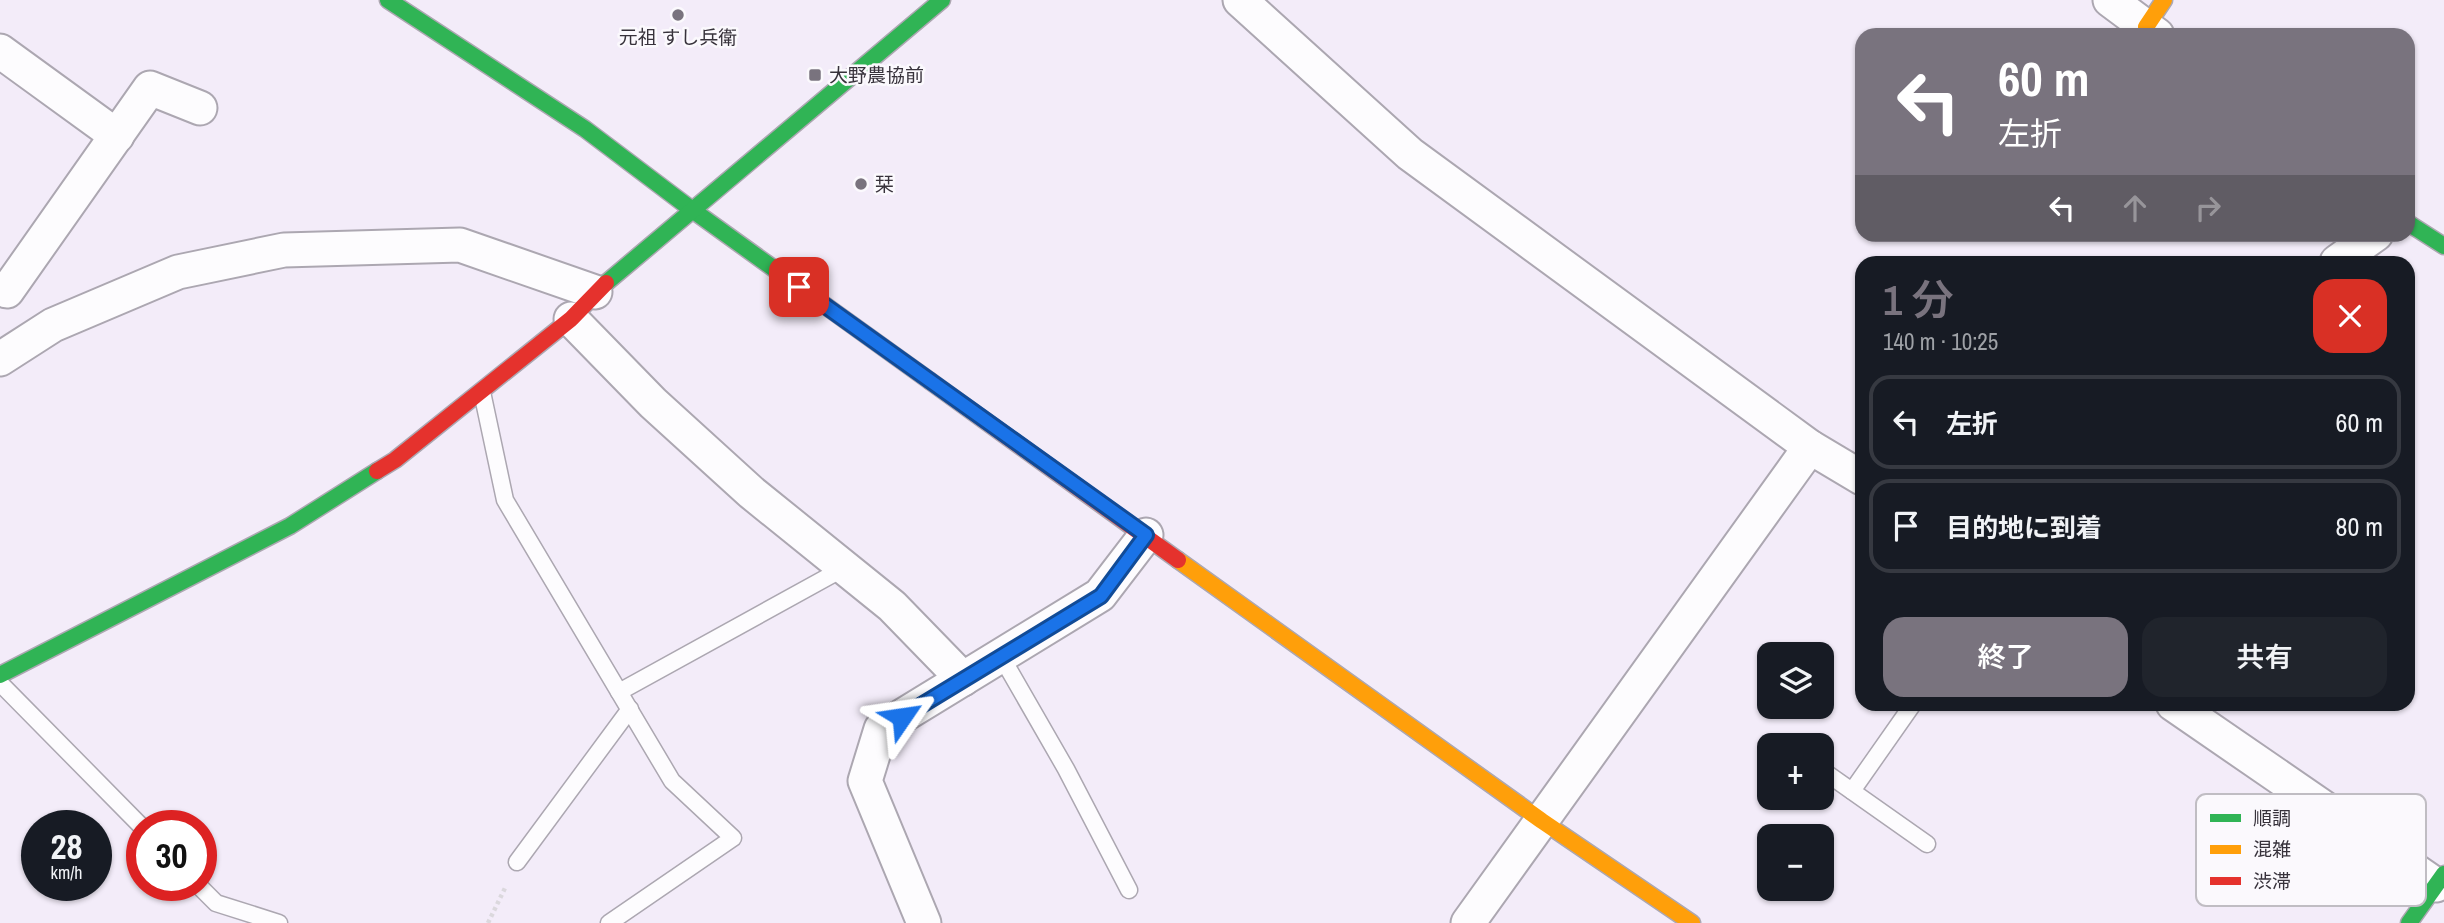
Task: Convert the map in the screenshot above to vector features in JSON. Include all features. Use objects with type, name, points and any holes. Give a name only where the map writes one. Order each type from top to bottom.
[{"type":"street","points":[[388,0],[585,129],[691,209],[1542,821],[1692,923]]},
{"type":"street","points":[[0,675],[290,526],[396,460],[571,319],[595,292],[691,209],[942,0]]},
{"type":"street","points":[[1241,0],[1410,154],[1810,447],[1855,474]]},
{"type":"street","points":[[2110,0],[2156,21]]},
{"type":"street","points":[[0,51],[117,136]]},
{"type":"street","points":[[53,325],[3,288],[150,88],[200,108]]},
{"type":"street","points":[[2415,227],[2444,246]]},
{"type":"street","points":[[2345,256],[2365,242]]},
{"type":"street","points":[[0,359],[53,325],[178,272],[284,250],[460,245],[595,292]]},
{"type":"street","points":[[571,319],[653,402],[752,493],[892,606],[963,679]]},
{"type":"street","points":[[1468,923],[1810,447]]},
{"type":"street","points":[[925,923],[865,781],[881,729],[1101,596],[1146,535]]},
{"type":"street","points":[[2184,711],[2310,794]]},
{"type":"street","points":[[2426,899],[2440,880]]},
{"type":"street","points":[[2409,923],[2421,906]]},
{"type":"lane","points":[[482,392],[505,500],[672,781],[733,838],[609,923]]},
{"type":"lane","points":[[619,692],[844,568]]},
{"type":"lane","points":[[1001,656],[1066,769],[1129,890]]},
{"type":"lane","points":[[0,683],[126,811]]},
{"type":"lane","points":[[517,862],[630,709]]},
{"type":"lane","points":[[1852,791],[1908,711]]},
{"type":"lane","points":[[1834,778],[1927,844]]},
{"type":"lane","points":[[215,901],[278,923]]},
{"type":"path","points":[[488,923],[517,862]]},
{"type":"traffic: fast","points":[[388,0],[585,129],[930,381]]},
{"type":"traffic: fast","points":[[606,283],[942,0]]},
{"type":"traffic: fast","points":[[2415,227],[2444,246]]},
{"type":"traffic: fast","points":[[0,675],[290,526],[377,471]]},
{"type":"traffic: fast","points":[[2426,899],[2444,874]]},
{"type":"traffic: fast","points":[[2409,923],[2421,906]]},
{"type":"traffic: slow","points":[[2146,27],[2164,0]]},
{"type":"traffic: slow","points":[[1178,560],[1542,821],[1692,923]]},
{"type":"traffic: jam","points":[[377,471],[395,460],[571,319],[606,283]]},
{"type":"traffic: jam","points":[[930,381],[1178,560]]},
{"type":"place","name":"元祖 すし兵衛","points":[[678,15]]},
{"type":"place","name":"大野農協前","points":[[815,75]]},
{"type":"place","name":"栞","points":[[861,184]]},
{"type":"route","points":[[799,287],[1146,535],[1101,596],[902,717]]}]
